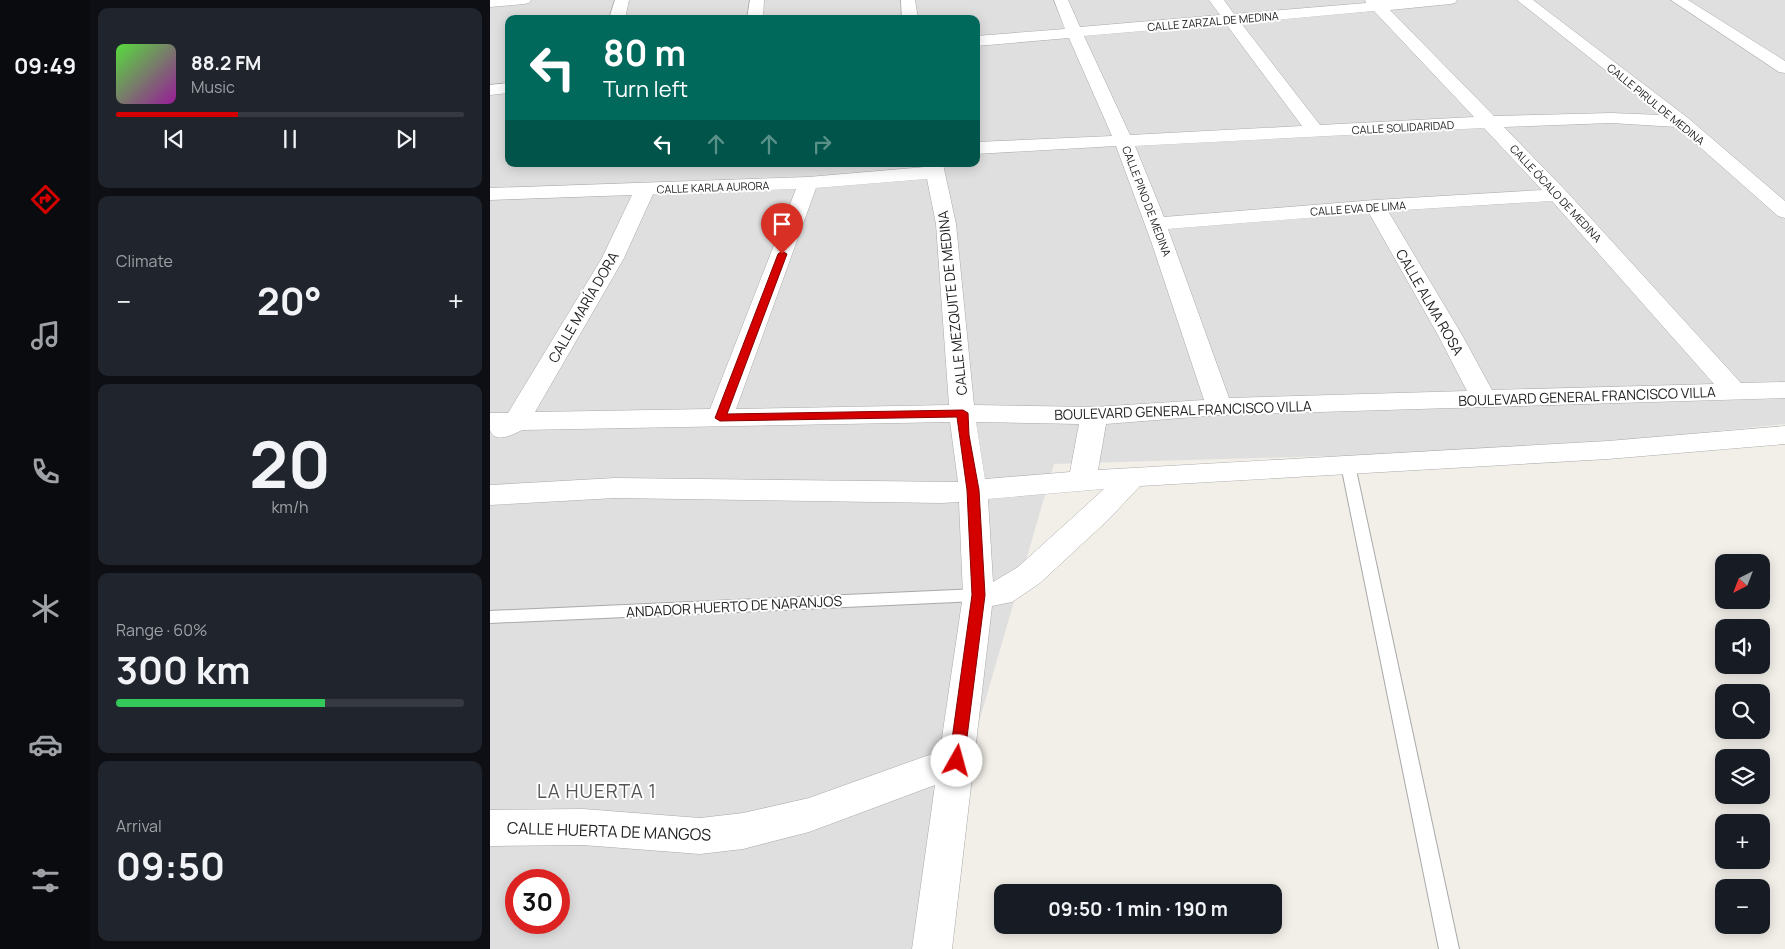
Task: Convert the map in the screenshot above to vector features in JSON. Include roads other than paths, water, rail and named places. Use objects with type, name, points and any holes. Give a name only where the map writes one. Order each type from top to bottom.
[{"type":"street","points":[[490,3],[524,0]]},
{"type":"street","points":[[618,15],[622,0]]},
{"type":"street","points":[[755,15],[757,0]]},
{"type":"street","points":[[908,0],[910,15]]},
{"type":"street","name":"CALLE PINO DE MEDINA","points":[[1061,0],[1074,33],[1124,140],[1157,224],[1219,408]]},
{"type":"street","points":[[1216,0],[1316,132]]},
{"type":"street","name":"CALLE ZARZAL DE MEDINA","points":[[980,41],[1230,20],[1375,3],[1450,0]]},
{"type":"street","name":"CALLE PIRUL DE MEDINA","points":[[1524,0],[1682,122],[1785,212]]},
{"type":"street","points":[[1678,0],[1785,68]]},
{"type":"street","name":"CALLE ÓCALO DE MEDINA","points":[[1375,3],[1559,195],[1734,391]]},
{"type":"street","points":[[490,90],[505,88]]},
{"type":"street","name":"CALLE SOLIDARIDAD","points":[[980,148],[1489,122],[1611,118],[1682,122]]},
{"type":"street","name":"CALLE KARLA AURORA","points":[[491,196],[808,183],[935,168]]},
{"type":"street","name":"CALLE MEZQUITE DE MEDINA","points":[[932,949],[978,595],[973,490],[964,435],[946,224],[935,168]]},
{"type":"street","points":[[720,418],[808,183]]},
{"type":"street","name":"CALLE MARÍA DORA","points":[[516,422],[613,258],[645,189]]},
{"type":"street","name":"CALLE EVA DE LIMA","points":[[1157,224],[1374,206],[1559,195]]},
{"type":"street","name":"CALLE ALMA ROSA","points":[[1374,206],[1450,335],[1484,399]]},
{"type":"street","name":"BOULEVARD GENERAL FRANCISCO VILLA","points":[[490,422],[963,413],[1094,416],[1219,408],[1785,390]]},
{"type":"street","points":[[1082,481],[1094,416]]},
{"type":"street","points":[[490,435],[516,422]]},
{"type":"street","points":[[490,495],[615,488],[942,493],[1082,481],[1608,450],[1785,435]]},
{"type":"street","points":[[978,595],[1001,594],[1030,575],[1098,513],[1132,478]]},
{"type":"street","name":"CALLE HUERTA DE MANGOS","points":[[490,828],[583,828],[700,836],[743,831],[809,815],[957,761]]},
{"type":"lane","points":[[1348,465],[1449,949]]},
{"type":"lane","name":"ANDADOR HUERTO DE NARANJOS","points":[[490,617],[978,595]]},
{"type":"district","name":"LA HUERTA 1","points":[[597,791]]}]
